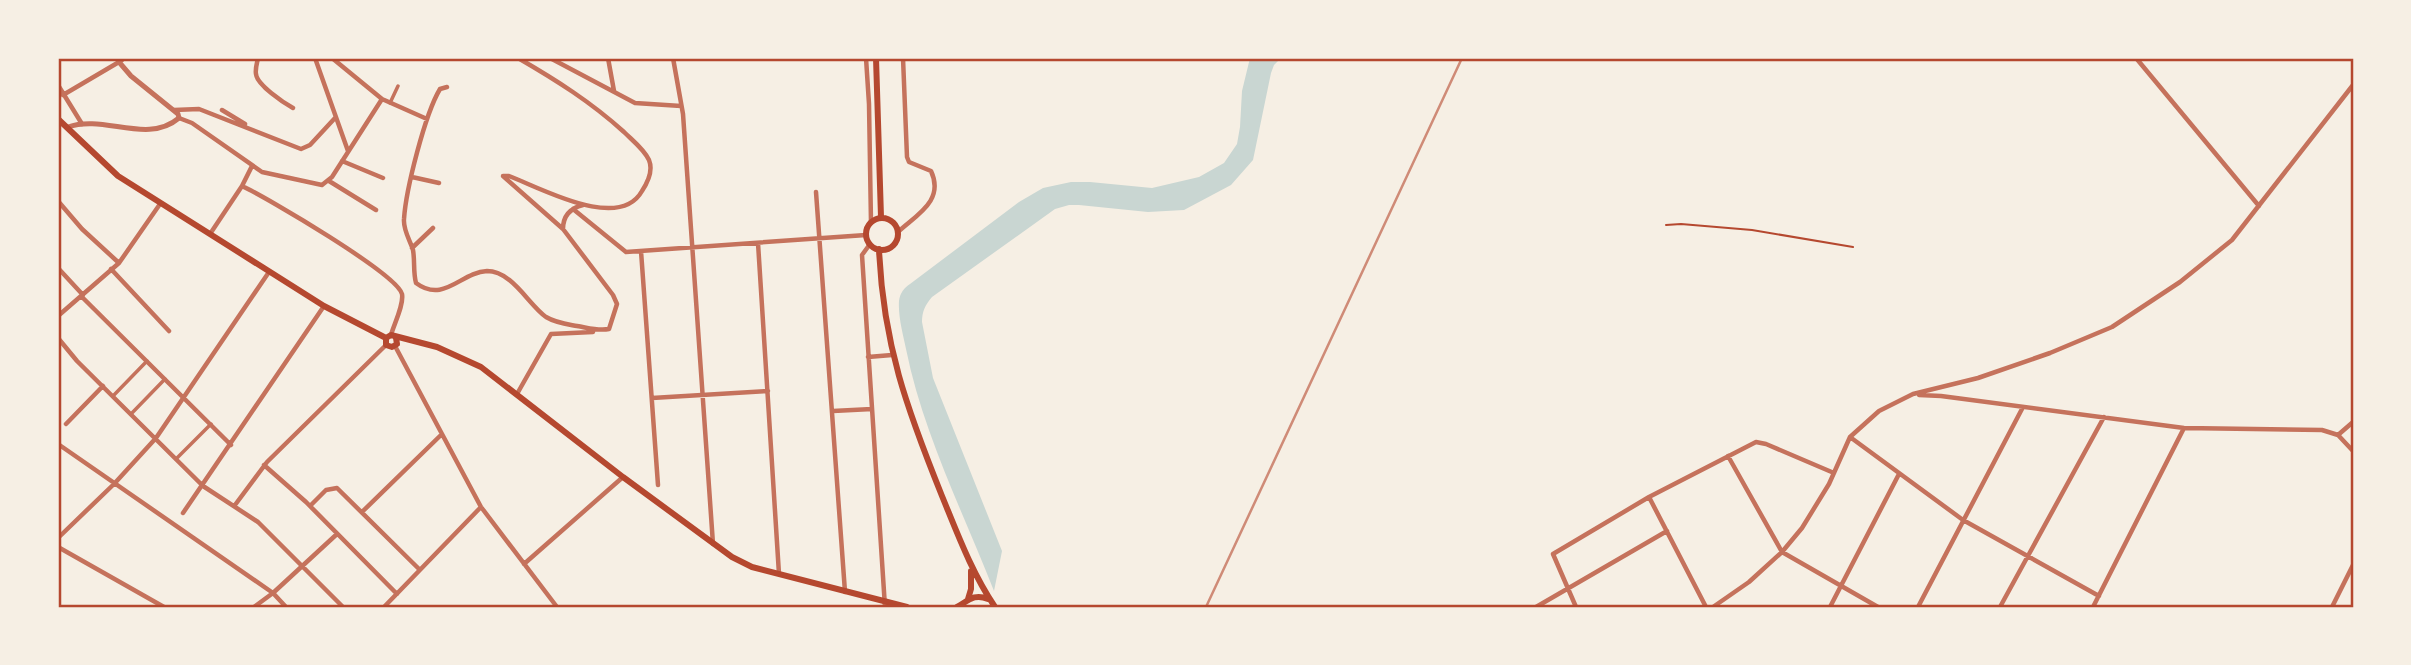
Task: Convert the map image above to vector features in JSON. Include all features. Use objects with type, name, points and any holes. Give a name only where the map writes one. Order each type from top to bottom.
[{"type":"main road","points":[[876,58],[881,218]]},
{"type":"main road","points":[[58,119],[118,176],[324,306],[391,340],[437,347],[481,367],[713,544],[752,567],[886,605],[907,607]]},
{"type":"main road","points":[[881,218],[891,221],[898,232],[892,245],[879,249],[870,244],[866,235],[870,223],[881,218]]},
{"type":"main road","points":[[879,249],[884,314],[892,355],[909,412],[970,566],[995,607]]},
{"type":"main road","points":[[968,599],[971,589],[970,566]]},
{"type":"main road","points":[[959,607],[968,599],[978,596],[990,600]]},
{"type":"street","points":[[258,58],[255,73],[258,81],[280,101],[293,108]]},
{"type":"street","points":[[315,58],[348,151]]},
{"type":"street","points":[[332,58],[382,99],[427,119]]},
{"type":"street","points":[[517,394],[551,334],[610,329],[617,304],[563,229],[503,177],[509,176],[583,205],[610,208],[634,201],[647,183],[650,170],[649,161],[632,139],[593,104],[518,58]]},
{"type":"street","points":[[550,58],[635,103],[681,106]]},
{"type":"street","points":[[608,58],[614,92]]},
{"type":"street","points":[[673,58],[681,106],[694,247],[713,544]]},
{"type":"street","points":[[866,58],[870,223]]},
{"type":"street","points":[[898,232],[932,200],[933,177],[931,171],[909,162],[907,157],[903,58]]},
{"type":"street","points":[[2136,58],[2259,206]]},
{"type":"street","points":[[63,95],[121,60],[131,76],[179,118],[192,124],[252,166],[262,172],[317,185],[329,180],[382,99]]},
{"type":"street","points":[[58,85],[82,124]]},
{"type":"street","points":[[1713,607],[1749,582],[1782,552],[1802,528],[1834,473],[1850,437],[1879,411],[1913,394],[1978,378],[2050,353],[2112,327],[2180,282],[2232,240],[2353,85]]},
{"type":"street","points":[[390,103],[398,86]]},
{"type":"street","points":[[447,87],[440,89],[427,119],[404,218],[404,227],[412,248],[416,282],[420,286],[437,290],[449,288],[476,274],[492,272],[502,276],[523,293],[533,306],[555,322],[599,331]]},
{"type":"street","points":[[173,110],[200,109],[301,149],[305,149],[335,118]]},
{"type":"street","points":[[222,110],[253,130]]},
{"type":"street","points":[[68,127],[82,124],[154,130],[179,118]]},
{"type":"street","points":[[341,161],[383,178]]},
{"type":"street","points":[[209,235],[252,166]]},
{"type":"street","points":[[412,177],[439,183]]},
{"type":"street","points":[[329,180],[376,210]]},
{"type":"street","points":[[235,505],[264,465],[391,340],[402,294],[373,267],[297,216],[242,186]]},
{"type":"street","points":[[816,192],[845,592]]},
{"type":"street","points":[[58,201],[82,229],[119,262]]},
{"type":"street","points":[[58,316],[119,262],[160,204]]},
{"type":"street","points":[[563,229],[566,216],[583,205]]},
{"type":"street","points":[[573,209],[626,251],[866,235]]},
{"type":"street","points":[[412,248],[433,228]]},
{"type":"street","points":[[758,243],[779,574]]},
{"type":"street","points":[[870,244],[862,255],[886,605]]},
{"type":"street","points":[[641,250],[658,485]]},
{"type":"street","points":[[58,268],[82,296],[231,444]]},
{"type":"street","points":[[111,269],[169,331]]},
{"type":"street","points":[[58,538],[114,484],[156,438],[269,272]]},
{"type":"street","points":[[183,513],[324,306]]},
{"type":"street","points":[[58,338],[203,486],[258,522],[343,607]]},
{"type":"street","points":[[391,340],[481,507],[557,607]]},
{"type":"street","points":[[868,357],[892,355]]},
{"type":"street","points":[[113,396],[147,361]]},
{"type":"street","points":[[131,414],[165,379]]},
{"type":"street","points":[[66,424],[103,386]]},
{"type":"street","points":[[652,398],[768,391]]},
{"type":"street","points":[[1913,394],[2185,428],[2322,430],[2338,435],[2353,451]]},
{"type":"street","points":[[1918,607],[2023,407]]},
{"type":"street","points":[[833,411],[872,409]]},
{"type":"street","points":[[2000,607],[2104,417]]},
{"type":"street","points":[[2338,435],[2353,422]]},
{"type":"street","points":[[176,459],[211,425]]},
{"type":"street","points":[[2093,607],[2185,428]]},
{"type":"street","points":[[362,512],[442,434]]},
{"type":"street","points":[[1850,437],[1963,520],[2099,596]]},
{"type":"street","points":[[1576,607],[1553,554],[1649,497],[1756,442],[1834,473]]},
{"type":"street","points":[[58,444],[273,593],[286,607]]},
{"type":"street","points":[[1728,456],[1782,552],[1878,607]]},
{"type":"street","points":[[264,465],[310,506],[397,594]]},
{"type":"street","points":[[1830,607],[1899,474]]},
{"type":"street","points":[[524,565],[623,477]]},
{"type":"street","points":[[310,506],[332,487],[338,488],[420,570]]},
{"type":"street","points":[[1649,497],[1706,607]]},
{"type":"street","points":[[384,607],[481,507]]},
{"type":"street","points":[[1536,607],[1667,531]]},
{"type":"street","points":[[254,607],[337,534]]},
{"type":"street","points":[[58,547],[164,607]]},
{"type":"street","points":[[2332,607],[2353,565]]},
{"type":"path","points":[[1666,225],[1752,230],[1853,247]]},
{"type":"shaded area","points":[[1250,58],[1281,58],[1271,73],[1253,160],[1231,185],[1184,210],[1148,212],[1079,205],[1055,209],[932,297],[923,312],[922,322],[933,378],[1002,551],[994,591],[933,442],[913,380],[901,325],[901,293],[1019,202],[1043,188],[1071,182],[1090,182],[1152,188],[1199,177],[1224,163],[1237,144],[1242,91]]},
{"type":"railway","points":[[1206,607],[1462,58]]}]
